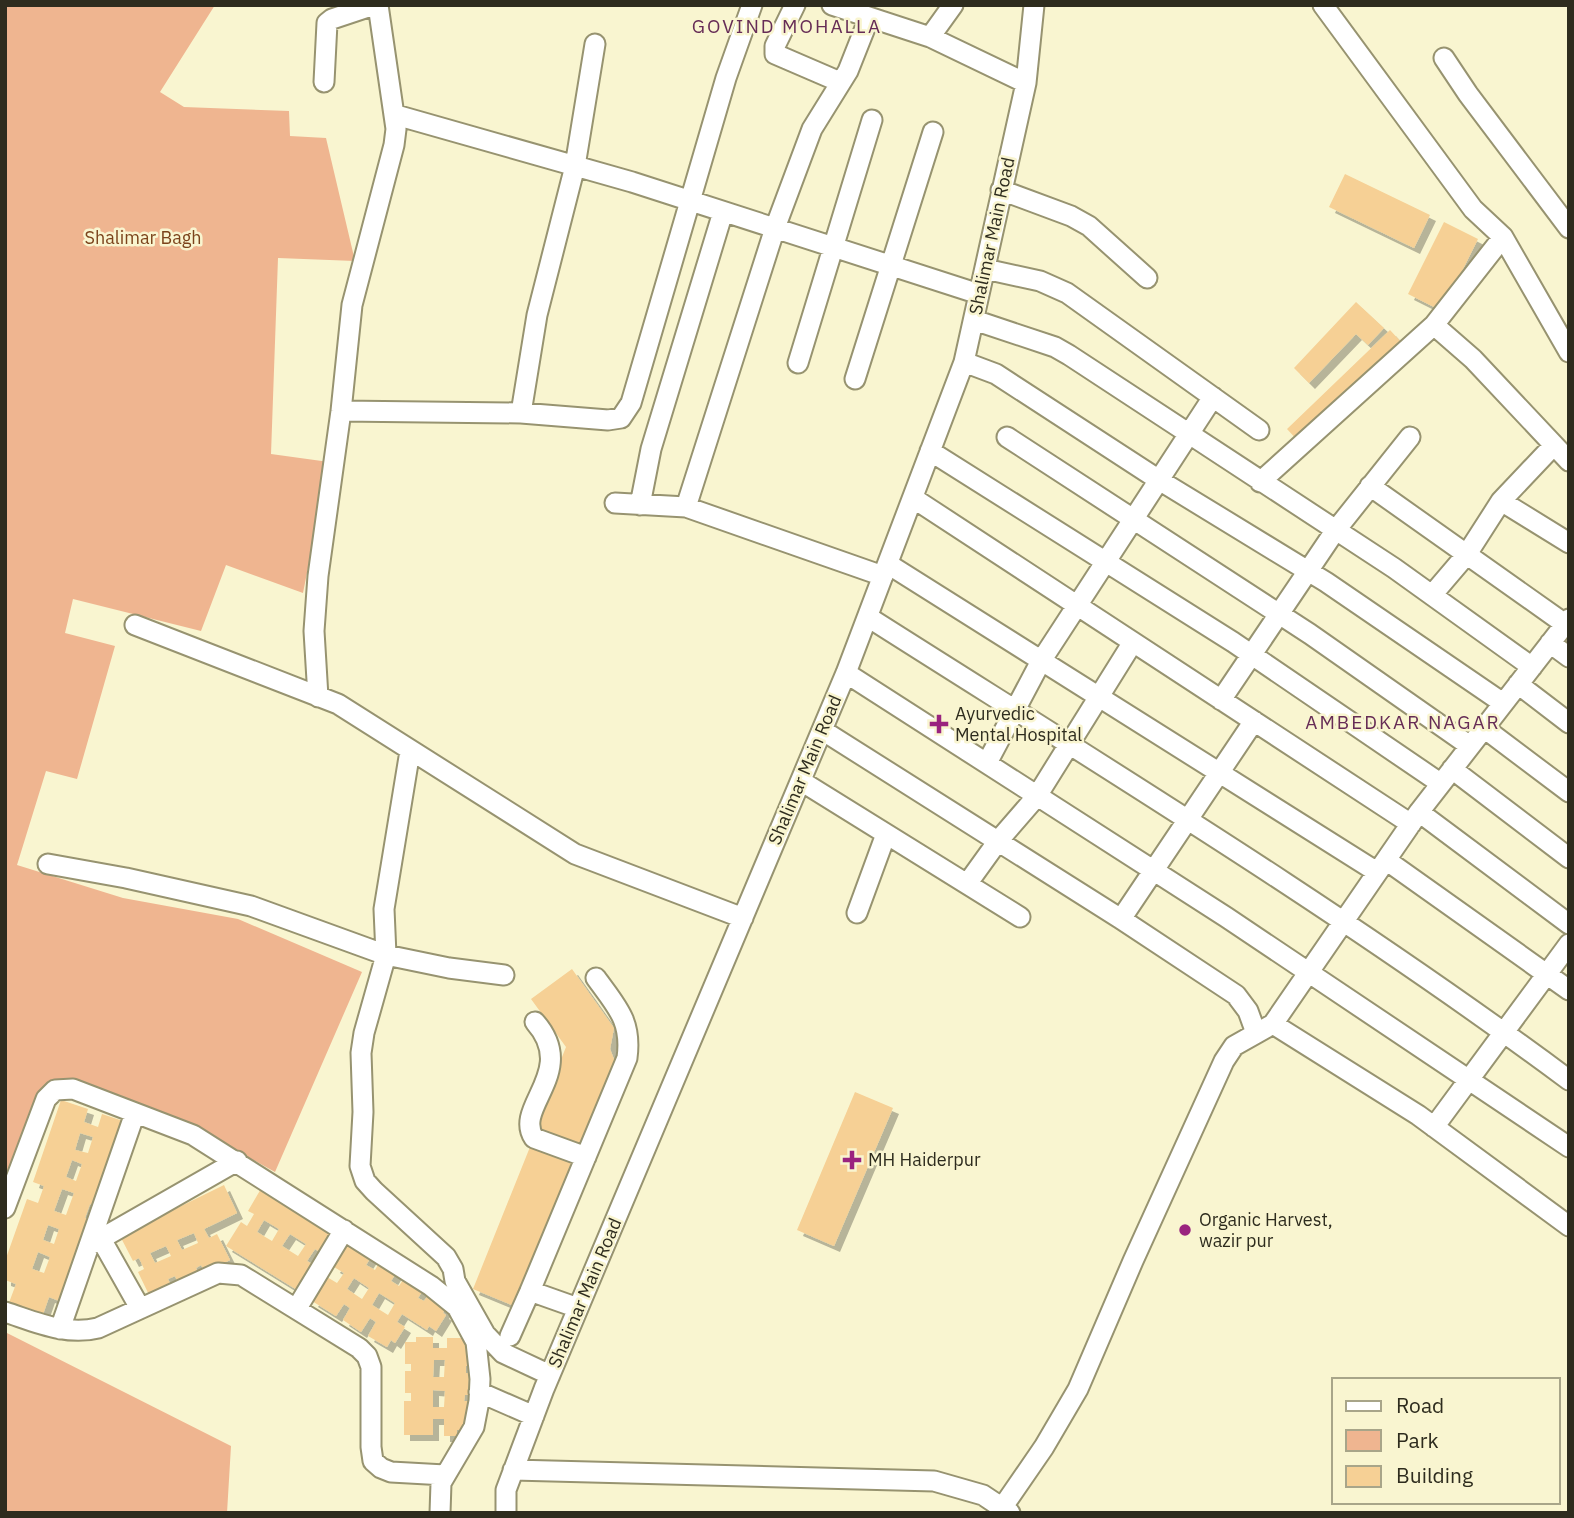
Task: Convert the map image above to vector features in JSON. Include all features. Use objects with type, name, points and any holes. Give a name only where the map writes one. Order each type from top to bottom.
[{"type":"street","points":[[318,697],[314,631],[317,590],[352,305],[394,145],[396,115],[376,5],[327,23],[324,82]]},
{"type":"street","points":[[341,411],[521,413],[608,420],[621,418],[627,412],[726,78],[752,5]]},
{"type":"street","points":[[795,5],[775,46],[775,54],[840,82]]},
{"type":"street","points":[[832,5],[930,37],[1026,83]]},
{"type":"street","points":[[930,37],[953,5]]},
{"type":"street","points":[[1323,5],[1473,209],[1503,237],[1569,352]]},
{"type":"street","name":"Shalimar Main Road","points":[[506,1513],[506,1490],[550,1375],[846,673],[964,362],[1026,83],[1033,6]]},
{"type":"street","points":[[686,508],[775,228],[813,129],[853,62],[869,18]]},
{"type":"street","points":[[521,413],[537,315],[575,166],[595,44]]},
{"type":"street","points":[[1444,58],[1569,228]]},
{"type":"street","points":[[396,115],[689,201],[979,294]]},
{"type":"street","points":[[798,363],[872,120]]},
{"type":"street","points":[[855,379],[933,132]]},
{"type":"street","points":[[1001,190],[1071,216],[1089,226],[1147,278]]},
{"type":"street","points":[[640,505],[651,449],[723,212]]},
{"type":"street","points":[[1260,482],[1434,325],[1503,237]]},
{"type":"street","points":[[985,269],[1040,281],[1066,293],[1259,430]]},
{"type":"street","points":[[974,320],[1055,347],[1432,595],[1532,667]]},
{"type":"street","points":[[1434,325],[1473,359],[1569,461]]},
{"type":"street","points":[[964,362],[996,374],[1159,480],[1308,571],[1503,703]]},
{"type":"street","points":[[987,763],[1041,661],[1213,397]]},
{"type":"street","points":[[1007,437],[1279,614],[1470,746]]},
{"type":"street","points":[[1221,699],[1335,531],[1410,437]]},
{"type":"street","points":[[1432,595],[1467,554],[1501,501],[1554,445]]},
{"type":"street","points":[[930,451],[1446,776],[1569,858]]},
{"type":"street","points":[[513,1470],[934,1481],[983,1495],[1006,1510],[1078,1389],[1224,1061],[1234,1046],[1264,1028],[1308,972],[1415,818],[1567,621],[1370,486]]},
{"type":"street","points":[[913,498],[1254,721],[1415,818],[1569,924]]},
{"type":"street","points":[[1501,501],[1569,543]]},
{"type":"street","points":[[615,503],[686,508],[885,570],[1041,661],[1219,773],[1382,866],[1569,990]]},
{"type":"street","points":[[867,617],[1344,921],[1569,1080]]},
{"type":"street","points":[[135,625],[338,704],[575,855],[743,918]]},
{"type":"street","points":[[967,884],[998,841],[1037,796],[1133,642]]},
{"type":"street","points":[[1550,643],[1569,657]]},
{"type":"street","points":[[846,673],[1153,870],[1569,1147]]},
{"type":"street","points":[[1518,684],[1569,723]]},
{"type":"street","points":[[1121,919],[1254,721]]},
{"type":"street","points":[[1484,728],[1569,792]]},
{"type":"street","points":[[822,730],[1236,995],[1264,1028],[1434,1126],[1569,1226]]},
{"type":"street","points":[[410,751],[384,909],[386,955],[363,1033],[360,1166],[365,1181],[446,1257],[453,1269],[455,1281],[485,1334],[503,1353],[550,1375]]},
{"type":"street","points":[[801,781],[1020,917]]},
{"type":"street","points":[[857,913],[886,834]]},
{"type":"street","points":[[48,864],[251,906],[386,955],[449,968],[503,975]]},
{"type":"street","points":[[1434,1126],[1569,944]]},
{"type":"street","points":[[510,1336],[624,1069],[629,1043],[628,1029],[622,1013],[596,978]]},
{"type":"street","points":[[535,1022],[547,1036],[552,1054],[550,1068],[530,1118],[530,1132],[534,1138],[586,1157]]},
{"type":"street","points":[[5,1208],[46,1099],[55,1090],[73,1089],[193,1135],[430,1286],[457,1307],[476,1342],[479,1392],[474,1427],[441,1483],[440,1513]]},
{"type":"street","points":[[60,1329],[96,1242],[135,1113]]},
{"type":"street","points":[[96,1242],[237,1161]]},
{"type":"street","points":[[297,1308],[344,1230]]},
{"type":"street","points":[[96,1242],[141,1308]]},
{"type":"street","points":[[5,1312],[74,1332],[98,1328],[218,1273],[241,1275],[297,1308],[367,1356],[371,1367],[373,1461],[391,1472],[445,1475]]},
{"type":"street","points":[[530,1291],[578,1308]]},
{"type":"street","points":[[479,1392],[534,1416]]},
{"type":"green space","name":"Shalimar Bagh","points":[[5,5],[215,5],[160,92],[184,107],[289,111],[290,136],[326,138],[355,261],[278,258],[271,454],[329,462],[303,593],[226,565],[201,631],[73,599],[65,633],[115,646],[77,779],[46,771],[17,865],[123,898],[238,919],[362,972],[275,1172],[201,1131],[62,1079],[39,1100],[5,1193]]},
{"type":"green space","points":[[5,1332],[231,1446],[227,1513],[5,1513]]},
{"type":"building","points":[[1345,174],[1430,215],[1414,248],[1329,207]]},
{"type":"building","points":[[1444,222],[1478,239],[1442,311],[1408,294]]},
{"type":"building","points":[[1356,302],[1384,328],[1368,345],[1356,334],[1309,383],[1294,368]]},
{"type":"building","points":[[1390,330],[1402,343],[1299,442],[1287,429]]},
{"type":"building","points":[[572,969],[614,1028],[610,1049],[615,1062],[581,1146],[534,1127],[566,1047],[531,999]]},
{"type":"building","points":[[855,1092],[893,1108],[834,1246],[797,1230]]},
{"type":"building","points":[[61,1100],[88,1109],[84,1122],[98,1127],[102,1114],[129,1123],[100,1208],[90,1204],[85,1218],[95,1222],[67,1304],[49,1297],[41,1320],[7,1308],[16,1284],[5,1280],[5,1261],[27,1199],[38,1203],[44,1186],[33,1182]],"holes":[[[80,1133],[93,1137],[88,1153],[75,1150]],[[72,1160],[82,1164],[76,1181],[66,1177]],[[62,1189],[74,1193],[66,1215],[54,1211]],[[48,1225],[59,1229],[54,1244],[43,1240]],[[38,1252],[50,1257],[44,1273],[32,1269]]]},
{"type":"building","points":[[530,1147],[571,1163],[514,1306],[473,1289]]},
{"type":"building","points":[[224,1185],[237,1213],[204,1229],[209,1238],[217,1234],[230,1260],[205,1272],[201,1265],[196,1268],[199,1275],[179,1285],[175,1276],[168,1279],[172,1288],[151,1299],[138,1272],[144,1269],[139,1258],[133,1261],[120,1236]],"holes":[[[194,1233],[198,1243],[182,1250],[177,1240]],[[166,1246],[171,1256],[155,1263],[150,1253]]]},
{"type":"building","points":[[262,1187],[338,1233],[325,1255],[315,1249],[307,1261],[317,1267],[302,1293],[226,1246],[241,1222],[247,1226],[254,1214],[248,1211]],"holes":[[[264,1220],[279,1229],[272,1241],[257,1232]],[[290,1234],[306,1244],[298,1256],[282,1246]]]},
{"type":"building","points":[[348,1243],[371,1257],[366,1265],[375,1270],[379,1263],[396,1273],[391,1281],[399,1286],[404,1278],[423,1290],[418,1298],[424,1301],[429,1294],[447,1305],[443,1313],[446,1315],[436,1331],[429,1326],[427,1330],[402,1314],[397,1322],[405,1327],[395,1343],[391,1340],[387,1347],[368,1336],[376,1322],[370,1318],[361,1332],[343,1320],[350,1308],[344,1304],[336,1316],[312,1301],[327,1277],[337,1283],[344,1273],[334,1267]],"holes":[[[354,1278],[369,1288],[362,1299],[347,1289]],[[379,1293],[395,1303],[388,1315],[372,1305]]]},
{"type":"building","points":[[416,1337],[433,1337],[433,1348],[447,1348],[447,1338],[465,1338],[465,1345],[474,1345],[473,1366],[466,1366],[466,1373],[473,1373],[473,1395],[465,1395],[464,1401],[473,1401],[464,1430],[457,1430],[457,1436],[444,1436],[444,1419],[433,1419],[433,1435],[404,1435],[404,1401],[411,1401],[411,1393],[405,1393],[405,1371],[411,1371],[411,1364],[405,1364],[405,1342],[416,1342]],"holes":[[[434,1360],[445,1360],[444,1377],[433,1377]],[[433,1390],[445,1391],[444,1407],[433,1407]]]},
{"type":"place","name":"Ayurvedic Mental Hospital","points":[[939,724]]},
{"type":"place","name":"MH Haiderpur","points":[[852,1160]]},
{"type":"place","name":"Organic Harvest, wazir pur","points":[[1185,1230]]},
{"type":"district","name":"GOVIND MOHALLA","points":[[787,26]]},
{"type":"district","name":"AMBEDKAR NAGAR","points":[[1403,722]]}]
